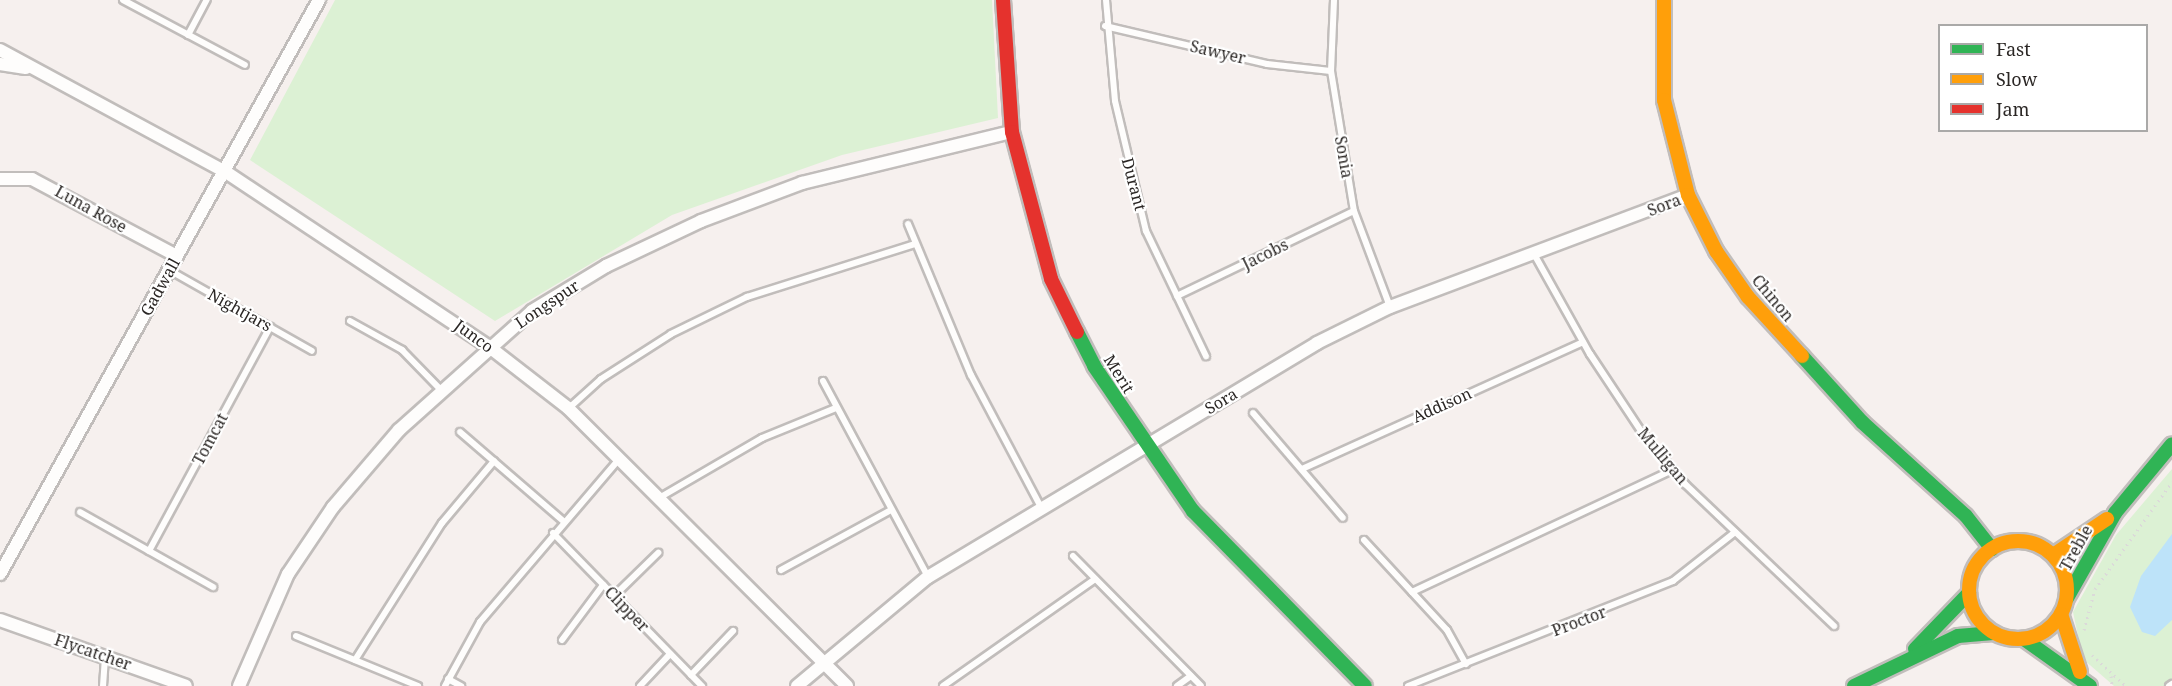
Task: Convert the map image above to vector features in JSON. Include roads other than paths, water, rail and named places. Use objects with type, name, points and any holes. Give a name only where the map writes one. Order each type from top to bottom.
[{"type":"street","name":"Gadwall","points":[[0,574],[226,172],[319,0]]},
{"type":"street","name":"Merit","points":[[1003,0],[1012,132],[1051,279],[1094,366],[1146,446],[1193,511],[1365,686]]},
{"type":"street","name":"Chinon","points":[[1664,0],[1664,100],[1688,195],[1748,297],[1862,422],[1966,516],[1992,549]]},
{"type":"street","name":"Junco","points":[[0,50],[226,172],[488,346],[568,408],[847,686]]},
{"type":"street","name":"Junco","points":[[0,64],[37,69]]},
{"type":"street","name":"Longspur","points":[[239,686],[288,574],[333,507],[441,390],[488,346],[606,266],[700,221],[802,183],[1012,132]]},
{"type":"street","name":"Luna Rose","points":[[0,179],[32,179],[177,256]]},
{"type":"street","name":"Sora","points":[[797,686],[822,661],[928,577],[1041,507],[1389,307],[1688,195]]},
{"type":"street","name":"Treble","points":[[2067,599],[2115,513],[2172,444]]},
{"type":"street","name":"Treble","points":[[2053,555],[2115,513]]},
{"type":"street","points":[[1911,654],[1968,593],[1974,567],[1992,549],[2017,541],[2053,555],[2064,575],[2067,599],[2061,614],[2039,635],[2024,639]]},
{"type":"street","points":[[1968,593],[1976,616],[1993,633]]},
{"type":"street","points":[[2061,614],[2072,658],[2087,683]]},
{"type":"street","name":"Flycatcher","points":[[0,620],[105,655],[186,686]]},
{"type":"street","points":[[1854,686],[1911,654],[1958,636],[1993,633],[2024,639],[2087,683]]},
{"type":"lane","points":[[123,0],[245,65]]},
{"type":"lane","points":[[188,35],[207,0]]},
{"type":"lane","name":"Durant","points":[[1106,0],[1105,26],[1127,164],[1146,231],[1206,356]]},
{"type":"lane","name":"Sonia","points":[[1334,0],[1331,70],[1354,212],[1389,307]]},
{"type":"lane","name":"Sawyer","points":[[1105,26],[1267,64],[1331,70]]},
{"type":"lane","name":"Jacobs","points":[[1177,296],[1354,212]]},
{"type":"lane","points":[[908,224],[971,375],[1041,507]]},
{"type":"lane","points":[[568,408],[601,379],[671,334],[747,297],[915,244]]},
{"type":"lane","name":"Mulligan","points":[[1534,254],[1583,342],[1673,470],[1834,626]]},
{"type":"lane","name":"Nightjars","points":[[169,270],[312,351]]},
{"type":"lane","points":[[351,321],[402,350],[441,390]]},
{"type":"lane","name":"Tomcat","points":[[149,551],[270,327]]},
{"type":"lane","name":"Addison","points":[[1302,469],[1583,342]]},
{"type":"lane","points":[[823,381],[928,577]]},
{"type":"lane","points":[[659,498],[762,438],[836,408]]},
{"type":"lane","points":[[1253,413],[1343,518]]},
{"type":"lane","points":[[460,432],[563,521]]},
{"type":"lane","points":[[445,686],[480,622],[563,521],[619,458]]},
{"type":"lane","points":[[355,660],[435,533],[494,461]]},
{"type":"lane","points":[[1412,592],[1673,470]]},
{"type":"lane","points":[[781,570],[891,510]]},
{"type":"lane","points":[[80,512],[213,587]]},
{"type":"lane","name":"Proctor","points":[[1408,686],[1673,581],[1736,532]]},
{"type":"lane","name":"Clipper","points":[[553,533],[702,686]]},
{"type":"lane","points":[[1364,540],[1448,630],[1466,664]]},
{"type":"lane","points":[[614,596],[658,553]]},
{"type":"lane","points":[[1073,556],[1201,686]]},
{"type":"lane","points":[[943,686],[1095,579]]},
{"type":"lane","points":[[562,640],[603,585]]},
{"type":"lane","points":[[691,675],[733,631]]},
{"type":"lane","points":[[296,636],[418,686]]},
{"type":"lane","points":[[640,686],[670,654]]},
{"type":"lane","points":[[103,686],[105,655]]},
{"type":"lane","points":[[1177,686],[1191,676]]},
{"type":"lane","points":[[448,679],[461,686]]},
{"type":"water","points":[[2172,534],[2172,620],[2155,636],[2142,632],[2130,607],[2141,576]]}]
